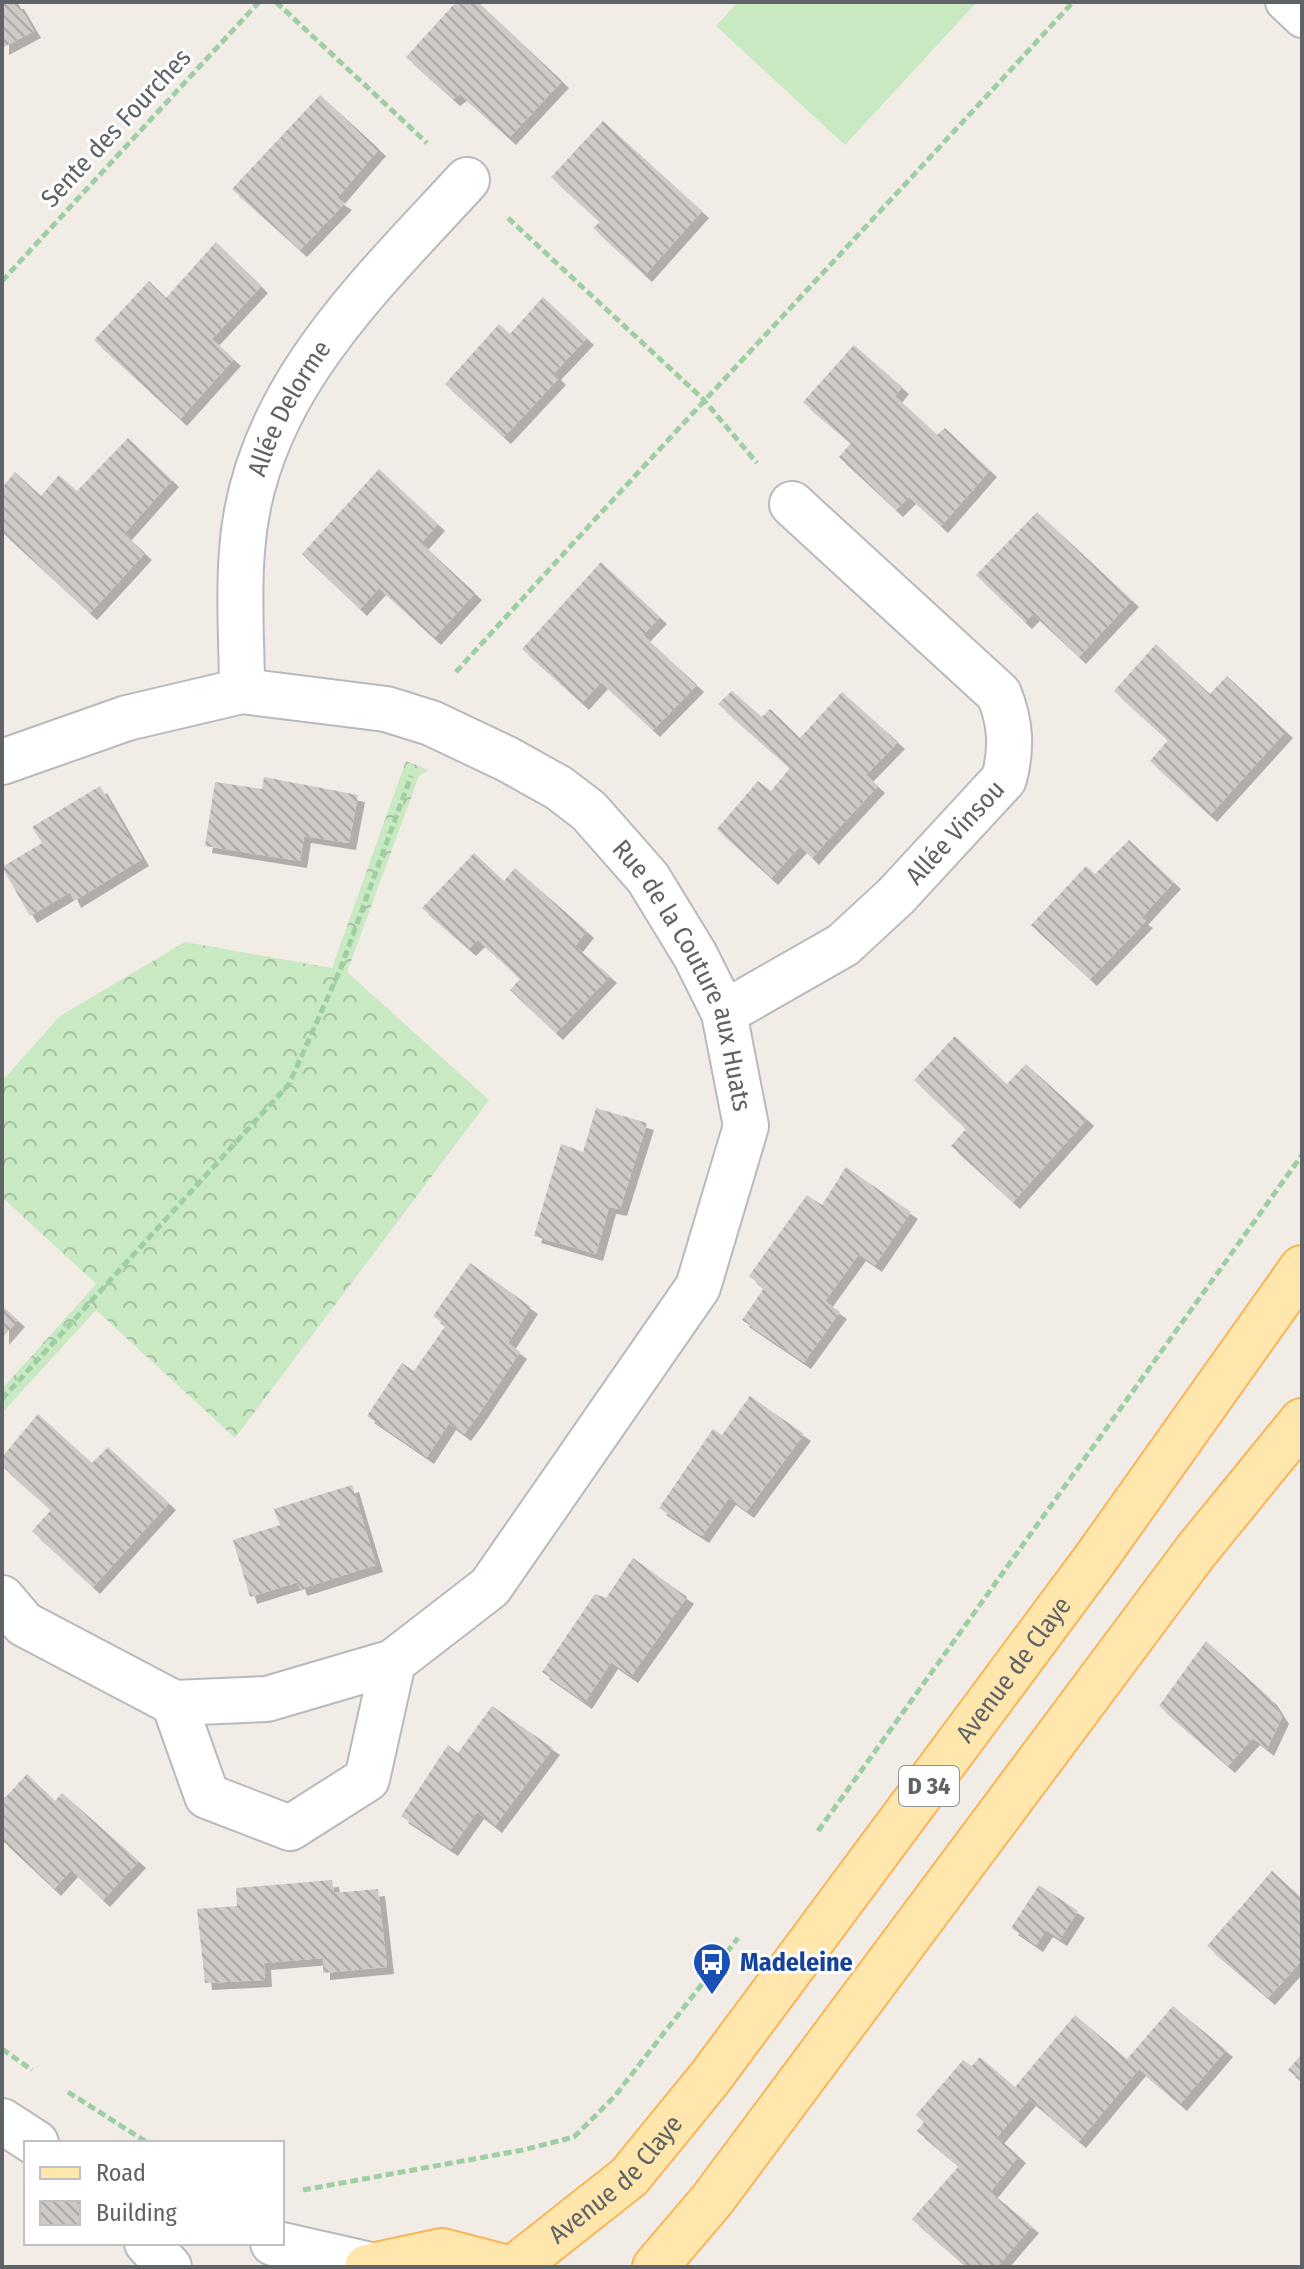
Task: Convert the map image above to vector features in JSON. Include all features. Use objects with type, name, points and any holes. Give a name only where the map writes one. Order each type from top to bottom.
[{"type":"main road","name":"Avenue de Claye","points":[[515,2267],[629,2177],[709,2079],[1096,1558],[1302,1268]]},
{"type":"main road","points":[[655,2267],[712,2200],[1196,1551],[1302,1421]]},
{"type":"main road","points":[[369,2266],[442,2251],[504,2267]]},
{"type":"street","name":"Allée Delorme","points":[[242,691],[242,550],[264,451],[282,409],[339,320],[467,180]]},
{"type":"street","name":"Allée Vinsou","points":[[724,1013],[843,945],[896,896],[1004,779],[1009,758],[1010,723],[999,694],[792,504]]},
{"type":"street","name":"Rue de la Couture aux Huats","points":[[2,762],[63,738],[140,715],[242,691],[386,709],[431,723],[507,759],[559,788],[620,842],[673,918],[724,1013],[746,1126],[698,1287],[490,1587],[393,1662],[267,1699],[174,1703]]},
{"type":"street","points":[[2,1598],[24,1624],[174,1703],[207,1796],[290,1828],[367,1779],[393,1662]]},
{"type":"street","points":[[2,2121],[33,2141]]},
{"type":"street","points":[[149,2245],[169,2267]]},
{"type":"street","points":[[281,2245],[369,2266]]},
{"type":"lane","points":[[1284,2],[1302,19]]},
{"type":"path","name":"Sente des Fourches","points":[[2,281],[259,2]]},
{"type":"path","points":[[276,2],[703,399],[792,504]]},
{"type":"path","points":[[2,1399],[289,1084],[340,970],[446,682],[703,399],[871,223],[1073,2]]},
{"type":"path","points":[[816,1834],[1302,1155]]},
{"type":"path","points":[[296,2191],[523,2150],[574,2137],[614,2097],[740,1936]]},
{"type":"path","points":[[2,2049],[34,2071]]},
{"type":"path","points":[[59,2087],[145,2141]]},
{"type":"green space","points":[[738,2],[977,2],[845,145],[716,26]]},
{"type":"green space","points":[[406,761],[428,770],[419,776],[347,972],[489,1100],[235,1438],[96,1310],[2,1413],[2,1389],[96,1284],[2,1197],[2,1081],[60,1016],[185,942],[332,968]]},
{"type":"building","points":[[2,2],[17,2],[34,31],[2,48]]},
{"type":"building","points":[[456,2],[478,2],[562,81],[509,138],[460,94],[453,99],[406,57]]},
{"type":"building","points":[[320,95],[379,149],[337,198],[345,203],[300,250],[232,189]]},
{"type":"building","points":[[603,121],[702,211],[645,275],[593,228],[600,222],[551,177]]},
{"type":"building","points":[[216,242],[261,286],[212,339],[234,359],[180,419],[94,340],[149,281],[166,298]]},
{"type":"building","points":[[543,297],[587,338],[554,373],[559,378],[504,437],[445,384],[499,324],[510,334]]},
{"type":"building","points":[[854,345],[902,387],[895,396],[937,435],[945,428],[990,470],[941,526],[909,497],[896,510],[839,457],[851,443],[803,402]]},
{"type":"building","points":[[128,438],[172,480],[124,534],[145,553],[90,613],[2,532],[2,488],[15,472],[41,496],[59,475],[77,491]]},
{"type":"building","points":[[379,469],[438,524],[421,543],[475,593],[434,638],[379,588],[360,609],[302,554]]},
{"type":"building","points":[[1037,512],[1132,600],[1079,657],[1033,614],[1025,622],[976,575]]},
{"type":"building","points":[[601,562],[660,617],[643,635],[697,685],[653,730],[601,682],[582,703],[522,649]]},
{"type":"building","points":[[1156,644],[1210,694],[1227,676],[1286,731],[1210,815],[1150,761],[1168,740],[1114,691]]},
{"type":"building","points":[[732,691],[762,717],[770,709],[800,738],[842,692],[898,742],[866,775],[878,786],[812,858],[800,846],[771,878],[717,829],[758,781],[771,791],[790,768],[718,704]]},
{"type":"building","points":[[264,777],[358,795],[349,843],[304,836],[300,861],[205,846],[215,782],[262,789]]},
{"type":"building","points":[[100,786],[142,859],[74,901],[70,892],[30,916],[2,867],[42,843],[32,827]]},
{"type":"building","points":[[1129,840],[1174,882],[1141,918],[1146,921],[1090,979],[1031,925],[1086,866],[1095,874]]},
{"type":"building","points":[[474,853],[504,881],[515,868],[587,931],[575,946],[610,976],[556,1033],[510,990],[520,979],[498,958],[478,940],[469,949],[422,908]]},
{"type":"building","points":[[955,1036],[1007,1084],[1026,1064],[1087,1119],[1013,1202],[951,1146],[966,1129],[914,1080]]},
{"type":"building","points":[[596,1108],[647,1123],[620,1209],[609,1207],[596,1254],[534,1236],[561,1144],[583,1152]]},
{"type":"building","points":[[846,1167],[911,1212],[875,1265],[859,1254],[825,1301],[840,1312],[804,1362],[742,1320],[764,1288],[749,1276],[807,1195],[822,1205]]},
{"type":"building","points":[[470,1263],[531,1307],[508,1343],[520,1352],[478,1415],[464,1434],[449,1423],[427,1457],[367,1416],[402,1363],[414,1371],[446,1325],[433,1316]]},
{"type":"building","points":[[2,1306],[18,1320],[2,1338]]},
{"type":"building","points":[[750,1396],[804,1434],[747,1511],[729,1498],[702,1536],[659,1508],[713,1429],[722,1435]]},
{"type":"building","points":[[38,1414],[92,1463],[108,1447],[169,1503],[93,1587],[32,1531],[51,1510],[2,1466],[2,1457]]},
{"type":"building","points":[[352,1485],[376,1565],[300,1589],[298,1582],[250,1597],[233,1540],[280,1525],[274,1509]]},
{"type":"building","points":[[633,1558],[687,1597],[631,1676],[611,1662],[585,1702],[542,1672],[595,1594],[606,1598]]},
{"type":"building","points":[[1206,1641],[1270,1698],[1282,1717],[1267,1749],[1253,1738],[1228,1766],[1159,1706]]},
{"type":"building","points":[[492,1706],[553,1748],[495,1826],[477,1812],[451,1849],[401,1816],[448,1745],[458,1753]]},
{"type":"building","points":[[27,1774],[55,1801],[62,1793],[139,1861],[103,1900],[71,1870],[54,1889],[2,1840],[2,1801]]},
{"type":"building","points":[[1272,1871],[1302,1898],[1302,1960],[1268,1998],[1207,1946]]},
{"type":"building","points":[[332,1880],[334,1893],[378,1889],[387,1967],[323,1973],[323,1958],[264,1963],[265,1980],[205,1983],[197,1909],[237,1906],[236,1888]]},
{"type":"building","points":[[1039,1885],[1078,1911],[1060,1939],[1046,1930],[1036,1945],[1011,1928]]},
{"type":"building","points":[[1173,2006],[1226,2050],[1180,2104],[1139,2069],[1079,2141],[1029,2099],[997,2137],[1019,2156],[990,2192],[1032,2226],[997,2267],[967,2267],[912,2219],[959,2166],[917,2131],[924,2122],[916,2115],[963,2060],[972,2066],[980,2057],[1015,2087],[1075,2015],[1127,2059]]},
{"type":"building","points":[[1302,2054],[1302,2081],[1288,2070]]},
{"type":"place","name":"Madeleine","points":[[712,1996]]}]
